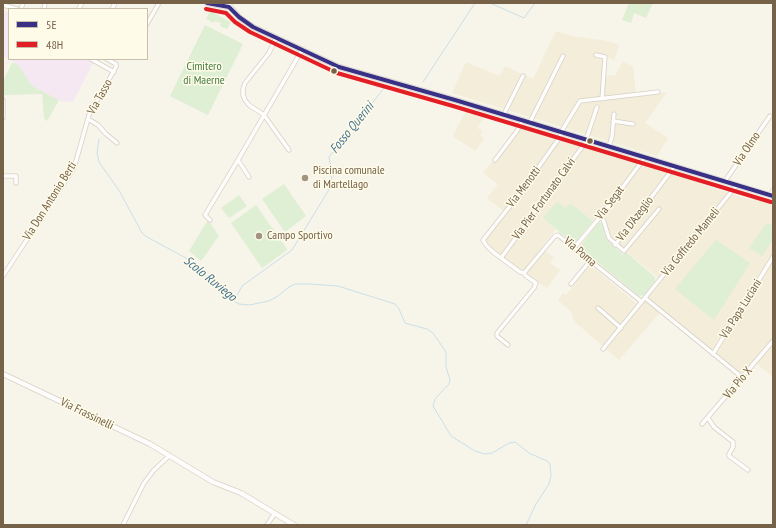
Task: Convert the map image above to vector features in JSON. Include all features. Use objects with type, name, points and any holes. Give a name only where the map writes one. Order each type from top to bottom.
[{"type":"street","points":[[79,8],[82,3]]},
{"type":"street","points":[[148,22],[159,3]]},
{"type":"street","name":"Via Olmo","points":[[207,3],[228,5],[245,22],[339,67],[504,114],[772,195]]},
{"type":"street","points":[[3,5],[14,8]]},
{"type":"street","points":[[276,38],[269,53],[247,81],[243,89],[244,98],[246,103],[263,114],[289,150]]},
{"type":"street","points":[[210,220],[205,215],[302,50]]},
{"type":"street","points":[[596,55],[605,57],[602,99],[658,92]]},
{"type":"street","points":[[530,122],[564,56]]},
{"type":"street","name":"Via Tasso","points":[[93,60],[114,72]]},
{"type":"street","name":"Via Tasso","points":[[87,120],[114,72],[116,64],[110,60]]},
{"type":"street","points":[[504,114],[523,76]]},
{"type":"street","name":"Via Menotti","points":[[501,258],[486,245],[483,241],[484,238],[518,196],[542,162],[580,101],[602,99]]},
{"type":"street","points":[[3,100],[3,118]]},
{"type":"street","points":[[587,139],[597,107]]},
{"type":"street","points":[[610,146],[614,114]]},
{"type":"street","name":"Via Olmo","points":[[725,181],[770,116]]},
{"type":"street","points":[[87,120],[98,125],[117,143]]},
{"type":"street","name":"Via Don Antonio Berti","points":[[3,276],[74,168],[87,120]]},
{"type":"street","points":[[495,160],[517,131],[523,120]]},
{"type":"street","points":[[613,121],[633,124]]},
{"type":"street","name":"Via Pier Fortunato Calvi","points":[[501,258],[587,139]]},
{"type":"street","name":"Via Segat","points":[[574,248],[601,216],[643,160],[644,156]]},
{"type":"street","points":[[238,160],[249,177]]},
{"type":"street","name":"Via D'Azeglio","points":[[601,216],[609,238],[615,245],[674,166]]},
{"type":"street","points":[[3,176],[16,176],[16,183]]},
{"type":"street","name":"Via Goffredo Mameli","points":[[603,349],[736,185]]},
{"type":"street","points":[[772,195],[773,190]]},
{"type":"street","points":[[615,245],[622,251],[625,251],[659,209]]},
{"type":"street","name":"Via Poma","points":[[524,272],[556,235],[560,236],[590,261],[643,300],[743,378]]},
{"type":"street","name":"Via Papa Luciani","points":[[713,354],[773,257]]},
{"type":"street","points":[[501,258],[521,272],[524,272],[526,276],[536,284],[497,333],[497,336],[508,345]]},
{"type":"street","points":[[571,284],[590,261]]},
{"type":"street","name":"Via Papa Luciani","points":[[768,264],[773,268]]},
{"type":"street","points":[[598,308],[621,328]]},
{"type":"street","name":"Via Pio X","points":[[702,424],[743,378],[773,340]]},
{"type":"street","name":"Via Frassinelli","points":[[3,374],[150,444],[213,482],[241,493],[294,525]]},
{"type":"street","points":[[708,418],[714,427],[733,442],[733,447],[729,456],[748,470]]},
{"type":"street","points":[[123,525],[144,483],[154,470],[169,456]]},
{"type":"street","points":[[267,525],[275,513]]},
{"type":"shaded area","points":[[3,11],[8,12],[8,59],[3,56]]},
{"type":"shaded area","points":[[556,31],[572,36],[607,41],[619,45],[614,60],[604,56],[603,76],[615,75],[623,62],[633,66],[636,96],[667,92],[645,123],[668,138],[657,156],[452,93],[466,62],[499,76],[505,66],[533,79]]},
{"type":"shaded area","points":[[10,60],[87,60],[93,63],[73,102],[65,102],[32,86],[16,63]]},
{"type":"shaded area","points":[[467,108],[486,114],[477,128],[482,130],[481,136],[484,139],[475,151],[453,136]]},
{"type":"shaded area","points":[[522,125],[705,179],[701,184],[754,201],[756,196],[773,201],[773,377],[753,361],[741,374],[662,310],[619,360],[576,323],[572,313],[558,300],[563,293],[566,295],[590,265],[641,307],[662,281],[610,238],[604,216],[600,213],[593,221],[570,203],[565,209],[543,218],[556,229],[541,248],[554,258],[550,263],[560,270],[547,288],[527,275],[527,272],[519,269],[491,247],[485,239],[506,213],[487,198],[498,184],[483,173]]},
{"type":"green space","points":[[629,3],[653,3],[646,18],[634,13],[631,23],[622,20]]},
{"type":"green space","points":[[210,11],[231,22],[227,29],[220,26],[221,23],[215,21],[214,23],[206,19]]},
{"type":"green space","name":"Cimitero di Maerne","points":[[205,25],[243,44],[208,115],[170,96]]},
{"type":"green space","points":[[12,63],[16,63],[32,86],[59,100],[47,121],[44,118],[42,94],[3,95],[3,81]]},
{"type":"green space","points":[[284,184],[306,216],[285,232],[262,199]]},
{"type":"green space","points":[[239,195],[247,206],[229,218],[221,208]]},
{"type":"green space","points":[[557,202],[565,208],[570,203],[593,221],[576,242],[573,243],[543,218]]},
{"type":"green space","name":"Campo Sportivo","points":[[256,205],[287,249],[262,268],[231,223]]},
{"type":"green space","points":[[208,220],[219,236],[201,261],[189,251]]},
{"type":"green space","points":[[601,222],[607,240],[623,255],[626,252],[655,277],[655,281],[644,295],[639,296],[580,248],[598,223]]},
{"type":"green space","points":[[767,223],[773,226],[773,240],[762,256],[749,248]]},
{"type":"green space","points":[[716,240],[750,263],[714,320],[675,289]]},
{"type":"waterway","name":"Fosso Querini","points":[[423,82],[475,3]]},
{"type":"waterway","name":"Fosso Querini","points":[[490,3],[524,18],[535,3]]},
{"type":"waterway","name":"Fosso Querini","points":[[234,301],[242,286],[292,250],[330,188],[332,175],[329,157],[385,87]]},
{"type":"waterway","name":"Scolo Ruviego","points":[[99,139],[97,153],[99,162],[120,192],[142,233],[186,258],[208,279],[239,304],[249,305],[269,301],[295,284],[338,286],[395,304],[399,309],[405,323],[427,329],[433,333],[446,352],[446,367],[450,380],[449,384],[435,399],[433,406],[451,436],[475,451],[485,454],[492,453],[509,443],[515,442],[529,453],[547,461],[550,464],[551,476],[549,484],[536,504],[526,525]]},
{"type":"transit line","name":"5E","points":[[207,3],[229,7],[239,17],[253,27],[339,67],[455,100],[773,196]]},
{"type":"transit line","name":"48H","points":[[206,9],[226,13],[235,22],[250,32],[337,73],[453,106],[771,202]]},
{"type":"place","name":"Piscina comunale di Martellago","points":[[305,178]]},
{"type":"place","name":"Campo Sportivo","points":[[259,236]]}]
